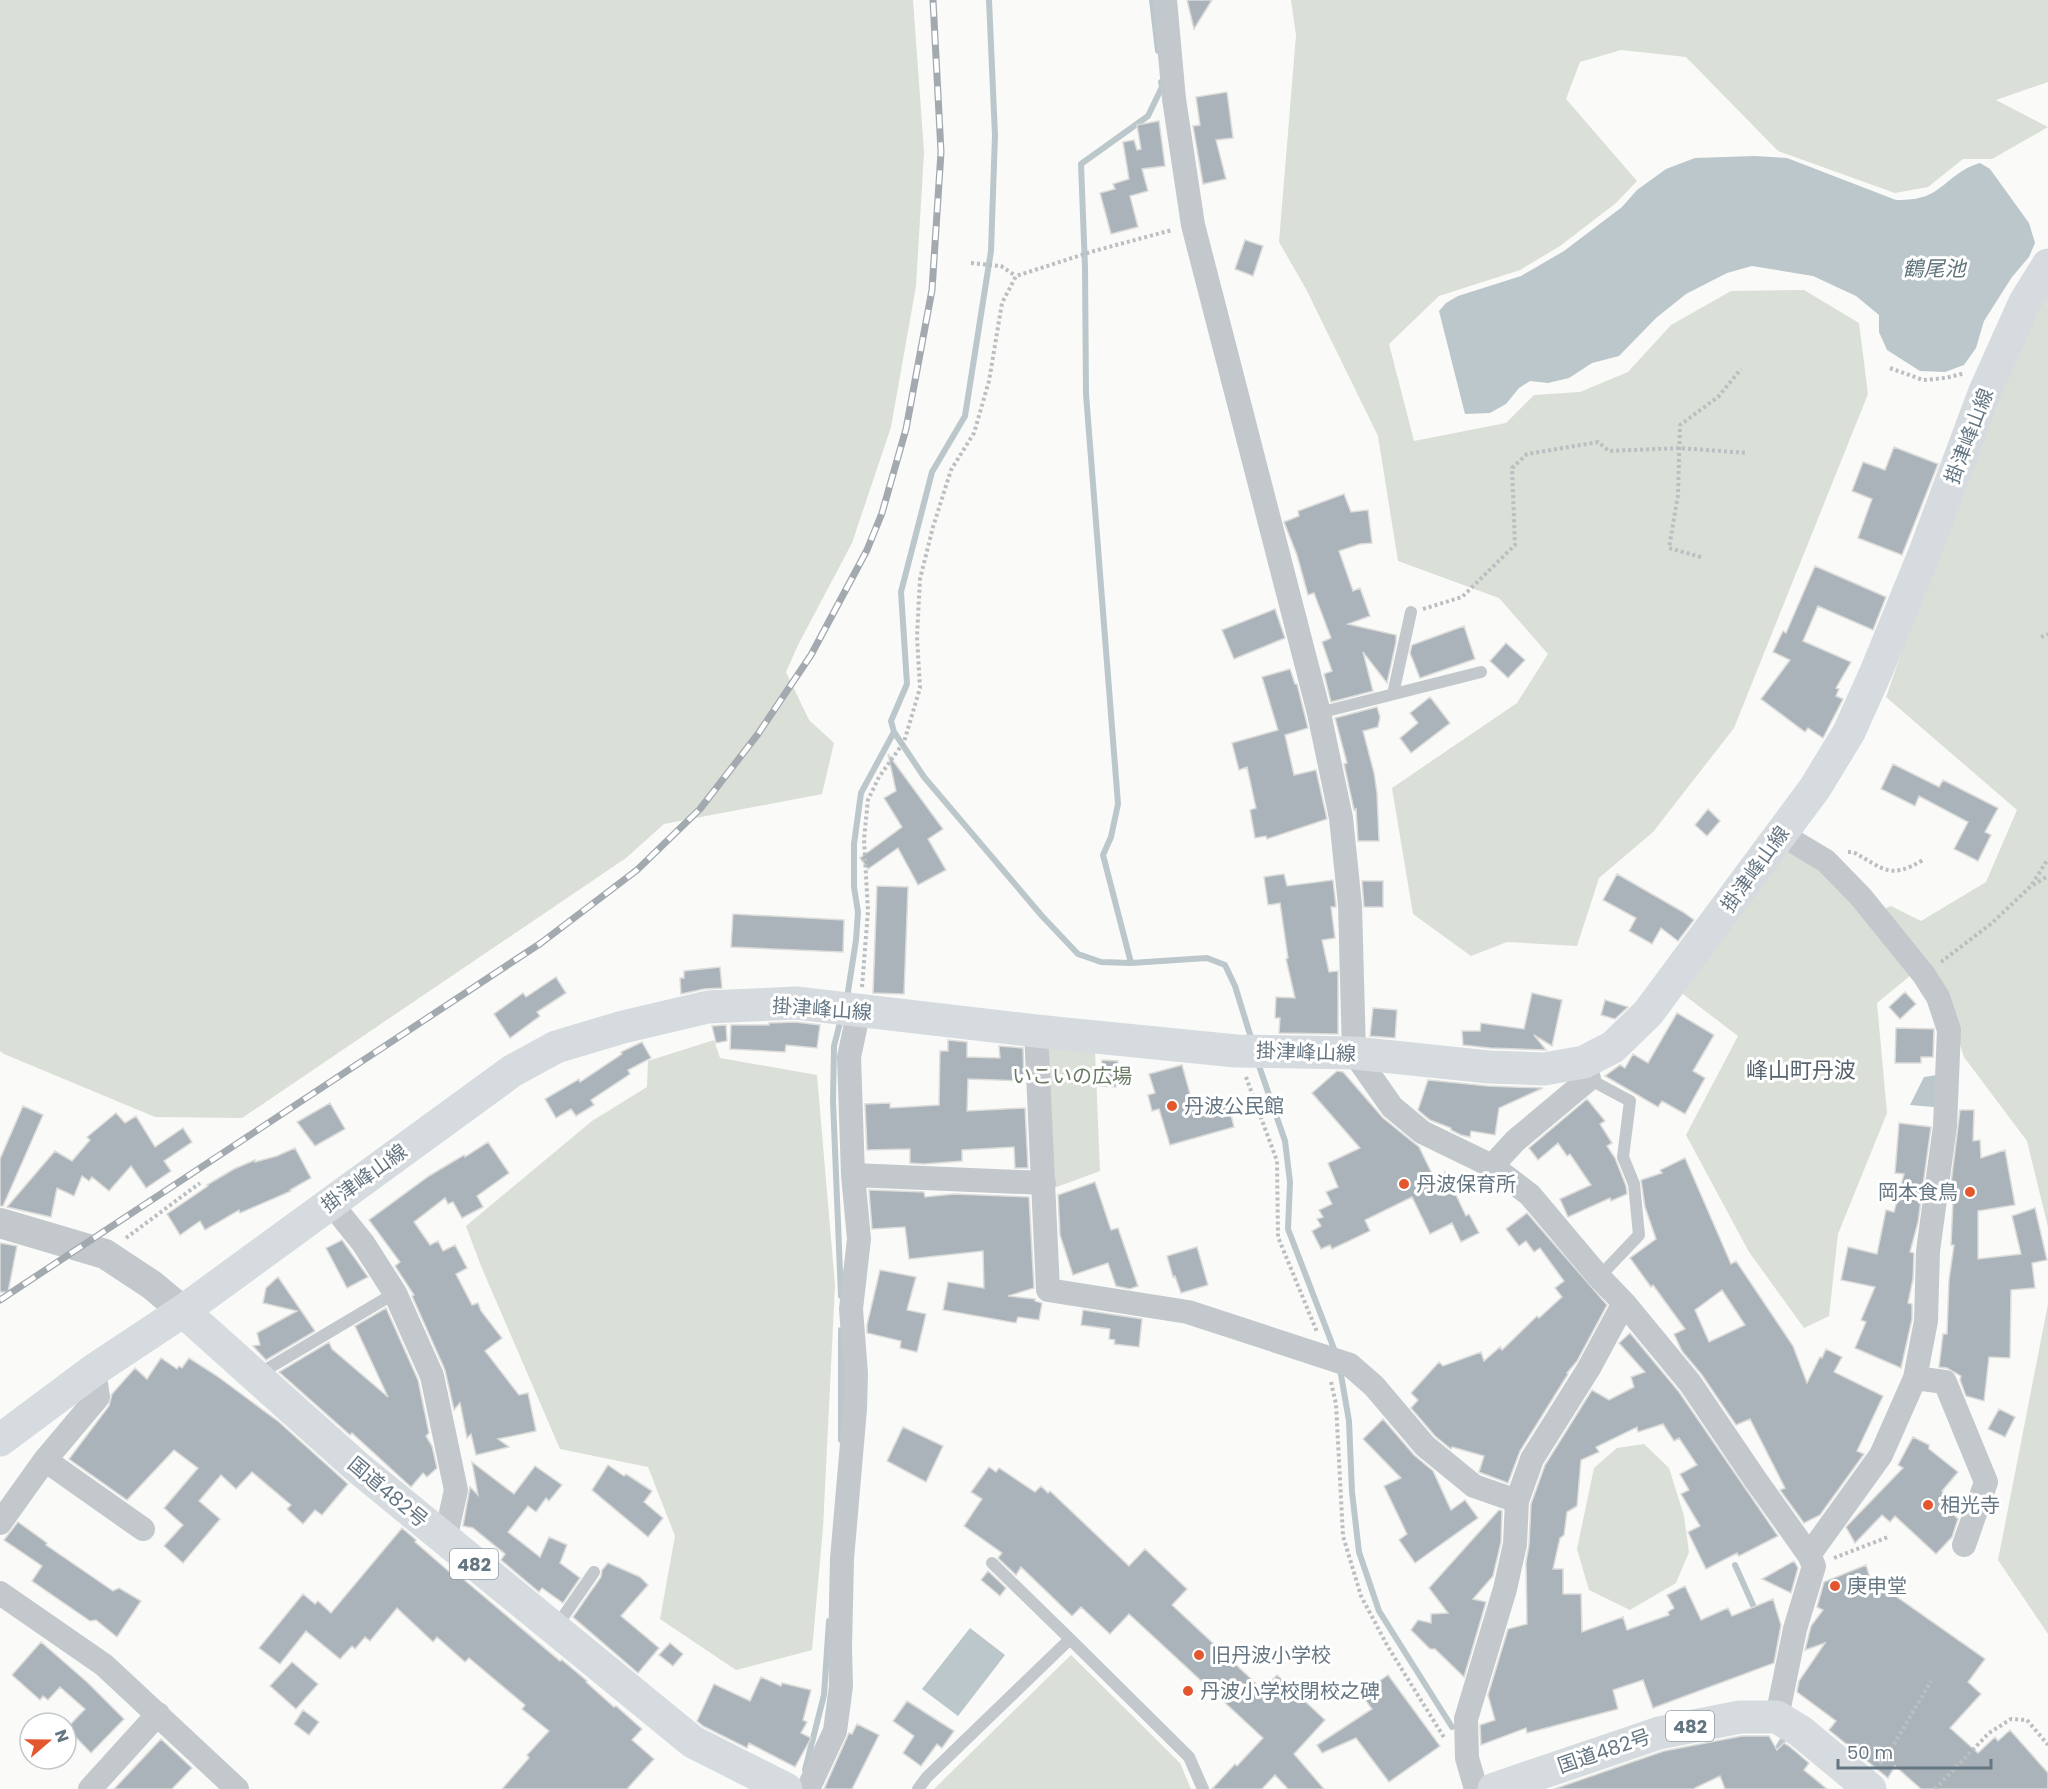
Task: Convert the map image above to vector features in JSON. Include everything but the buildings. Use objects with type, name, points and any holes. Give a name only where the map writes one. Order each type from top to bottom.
[{"type":"main road","name":"掛津峰山線","points":[[183,1311],[512,1071],[556,1047],[623,1027],[708,1007],[796,1003],[1036,1031],[1236,1051],[1354,1053],[1489,1067],[1587,1070],[1648,1012],[1815,788],[1849,732],[1925,552],[1985,391],[2025,302],[2048,265]]},
{"type":"main road","points":[[0,1440],[94,1371],[183,1311]]},
{"type":"main road","name":"国道482号","points":[[183,1311],[356,1466],[693,1742],[786,1789]]},
{"type":"main road","name":"国道482号","points":[[1494,1789],[1659,1733],[1740,1717],[1777,1717]]},
{"type":"main road","points":[[1777,1717],[1800,1731],[1867,1787]]},
{"type":"street","points":[[1165,0],[1174,99],[1193,225],[1319,713],[1341,818],[1348,894],[1354,1053],[1392,1107],[1422,1132],[1492,1166],[1530,1195],[1690,1383],[1812,1560]]},
{"type":"street","points":[[1777,1717],[1794,1629],[1812,1560],[1881,1455],[1915,1378],[1926,1321],[1928,1251],[1945,1126],[1949,1030],[1938,997],[1924,975],[1861,897],[1826,861],[1781,834]]},
{"type":"street","points":[[808,1789],[835,1731],[841,1686],[842,1559],[854,1431],[856,1374],[852,1309],[859,1239],[853,1175],[849,1057],[850,1009]]},
{"type":"street","points":[[1036,1031],[1048,1290],[1188,1312],[1350,1365],[1374,1386],[1425,1446],[1474,1486],[1517,1501]]},
{"type":"street","points":[[1492,1166],[1587,1070]]},
{"type":"street","points":[[853,1175],[1044,1184]]},
{"type":"street","points":[[330,1202],[363,1243],[395,1293],[432,1376],[456,1490],[445,1540]]},
{"type":"street","points":[[0,1223],[105,1254],[152,1286],[183,1311]]},
{"type":"street","points":[[1476,1789],[1467,1758],[1466,1719],[1505,1589],[1515,1544],[1517,1501],[1533,1459],[1589,1368],[1624,1303]]},
{"type":"street","points":[[0,1523],[45,1460],[98,1397],[94,1371]]},
{"type":"street","points":[[1915,1378],[1945,1382],[1986,1482],[1964,1545]]},
{"type":"street","points":[[45,1460],[143,1529]]},
{"type":"street","points":[[0,1593],[104,1665],[237,1789]]},
{"type":"street","points":[[90,1789],[158,1714]]},
{"type":"lane","points":[[1393,694],[1411,612]]},
{"type":"lane","points":[[1319,713],[1481,672]]},
{"type":"lane","points":[[1587,1070],[1630,1101],[1623,1157],[1634,1184],[1638,1235],[1599,1277]]},
{"type":"lane","points":[[256,1376],[395,1293]]},
{"type":"lane","points":[[992,1563],[1189,1757],[1203,1789]]},
{"type":"lane","points":[[554,1630],[594,1572]]},
{"type":"lane","points":[[918,1789],[927,1777],[1070,1639]]},
{"type":"path","points":[[850,1009],[868,911],[864,838],[868,800],[879,777],[904,742],[920,688],[917,637],[920,579],[951,470],[974,433],[989,381],[1002,303],[1016,276],[1094,251],[1193,225]]},
{"type":"path","points":[[971,262],[1001,266],[1016,276]]},
{"type":"path","points":[[1890,368],[1923,380],[1966,373],[1985,391]]},
{"type":"path","points":[[1701,557],[1669,548],[1678,495],[1680,425],[1718,397],[1741,369]]},
{"type":"path","points":[[1411,612],[1462,597],[1515,545],[1512,468],[1527,454],[1598,442],[1609,451],[1679,448],[1748,453]]},
{"type":"path","points":[[2041,636],[2048,634]]},
{"type":"path","points":[[1826,861],[1836,853],[1853,852],[1887,870],[1904,871],[1923,860]]},
{"type":"path","points":[[2031,886],[2048,859]]},
{"type":"path","points":[[1924,975],[1992,923],[2031,886],[2048,876]]},
{"type":"path","points":[[1236,1051],[1277,1161],[1278,1237],[1327,1358],[1336,1404],[1343,1536],[1361,1596],[1388,1647],[1447,1742],[1467,1758]]},
{"type":"path","points":[[105,1254],[200,1183]]},
{"type":"path","points":[[1812,1560],[1888,1537]]},
{"type":"path","points":[[1867,1787],[1931,1681]]},
{"type":"path","points":[[1935,1789],[1989,1733],[2011,1719],[2027,1720],[2048,1745]]},
{"type":"green space","points":[[0,0],[913,0],[924,152],[916,286],[891,427],[852,543],[786,672],[809,720],[834,743],[822,794],[664,824],[626,858],[242,1118],[155,1117],[0,1051]]},
{"type":"green space","points":[[1291,0],[2048,0],[2048,82],[1996,100],[2048,127],[1992,159],[1963,159],[1928,187],[1895,193],[1778,151],[1686,57],[1621,50],[1580,62],[1566,99],[1637,181],[1616,203],[1560,246],[1520,270],[1439,296],[1389,344],[1414,441],[1506,423],[1534,395],[1580,392],[1628,372],[1671,325],[1731,291],[1804,290],[1859,323],[1868,394],[1734,728],[1653,832],[1599,878],[1577,946],[1507,942],[1471,956],[1413,914],[1392,788],[1517,703],[1548,654],[1499,598],[1398,561],[1378,436],[1306,289],[1279,242],[1296,35]]},
{"type":"green space","points":[[2048,287],[2048,1227],[2027,1141],[1964,1057],[1944,993],[1881,910],[1891,906],[1921,921],[1986,882],[2017,810],[1886,697],[1983,419]]},
{"type":"green space","points":[[1790,849],[1821,863],[1911,975],[1877,1003],[1887,1113],[1838,1234],[1829,1316],[1804,1328],[1749,1252],[1686,1135],[1738,1036],[1675,988]]},
{"type":"green space","points":[[714,1040],[720,1058],[817,1075],[835,1285],[823,1528],[812,1650],[736,1670],[660,1619],[675,1536],[648,1467],[560,1449],[466,1226],[592,1121],[647,1087],[648,1061]]},
{"type":"green space","name":"いこいの広場","points":[[1046,1046],[1095,1050],[1100,1171],[1054,1188]]},
{"type":"green space","points":[[2048,1304],[2048,1634],[1998,1560]]},
{"type":"green space","points":[[1644,1444],[1669,1468],[1684,1516],[1689,1552],[1676,1583],[1630,1610],[1589,1590],[1577,1549],[1594,1468],[1617,1448]]},
{"type":"green space","points":[[1071,1655],[1180,1763],[1191,1789],[934,1789]]},
{"type":"water","name":"鶴尾池","points":[[1755,156],[1787,158],[1896,200],[1916,199],[1930,194],[1961,172],[1980,163],[1990,169],[2029,223],[2035,243],[2029,257],[2012,277],[1984,321],[1976,348],[1964,365],[1945,372],[1920,371],[1887,350],[1879,332],[1879,315],[1856,296],[1813,276],[1752,266],[1727,273],[1686,294],[1656,318],[1619,356],[1592,363],[1569,378],[1548,383],[1530,381],[1519,388],[1506,404],[1490,413],[1465,414],[1439,311],[1446,303],[1458,296],[1521,276],[1564,251],[1622,207],[1637,190],[1666,169],[1695,158]]},
{"type":"water","points":[[1937,1075],[1934,1107],[1910,1105],[1924,1077]]},
{"type":"water","points":[[970,1628],[1005,1655],[958,1716],[922,1689]]},
{"type":"waterway","points":[[989,0],[995,135],[991,251],[965,416],[932,472],[901,592],[907,684],[891,721],[894,732],[924,777],[1042,916],[1078,954],[1101,962],[1131,963],[1207,958],[1225,965],[1235,986],[1252,1041]]},
{"type":"waterway","points":[[1152,0],[1158,51]]},
{"type":"waterway","points":[[1131,963],[1103,855],[1111,837],[1118,804],[1086,394],[1081,164],[1148,116],[1162,87],[1161,82]]},
{"type":"waterway","points":[[847,998],[858,912],[854,887],[854,844],[861,793],[894,732]]},
{"type":"waterway","points":[[841,1019],[834,1046],[833,1101],[841,1296]]},
{"type":"waterway","points":[[1258,1063],[1285,1141],[1290,1182],[1288,1229],[1336,1354]]},
{"type":"waterway","points":[[841,1330],[841,1440]]},
{"type":"waterway","points":[[1340,1369],[1349,1421],[1352,1492],[1359,1552],[1379,1611],[1452,1727]]},
{"type":"waterway","points":[[1735,1565],[1757,1614]]},
{"type":"waterway","points":[[805,1770],[824,1695],[829,1621]]},
{"type":"waterway","points":[[1774,1754],[1786,1735]]},
{"type":"railway","points":[[0,1300],[541,943],[637,870],[700,809],[758,734],[811,655],[867,550],[882,513],[906,429],[932,290],[941,152],[933,0]]},
{"type":"place","name":"丹波公民館","points":[[1172,1106]]},
{"type":"place","name":"丹波保育所","points":[[1404,1184]]},
{"type":"place","name":"岡本食鳥","points":[[1970,1192]]},
{"type":"place","name":"相光寺","points":[[1928,1505]]},
{"type":"place","name":"庚申堂","points":[[1835,1586]]},
{"type":"place","name":"旧丹波小学校","points":[[1199,1655]]},
{"type":"place","name":"丹波小学校閉校之碑","points":[[1188,1691]]},
{"type":"district","name":"峰山町丹波","points":[[1801,1070]]}]
